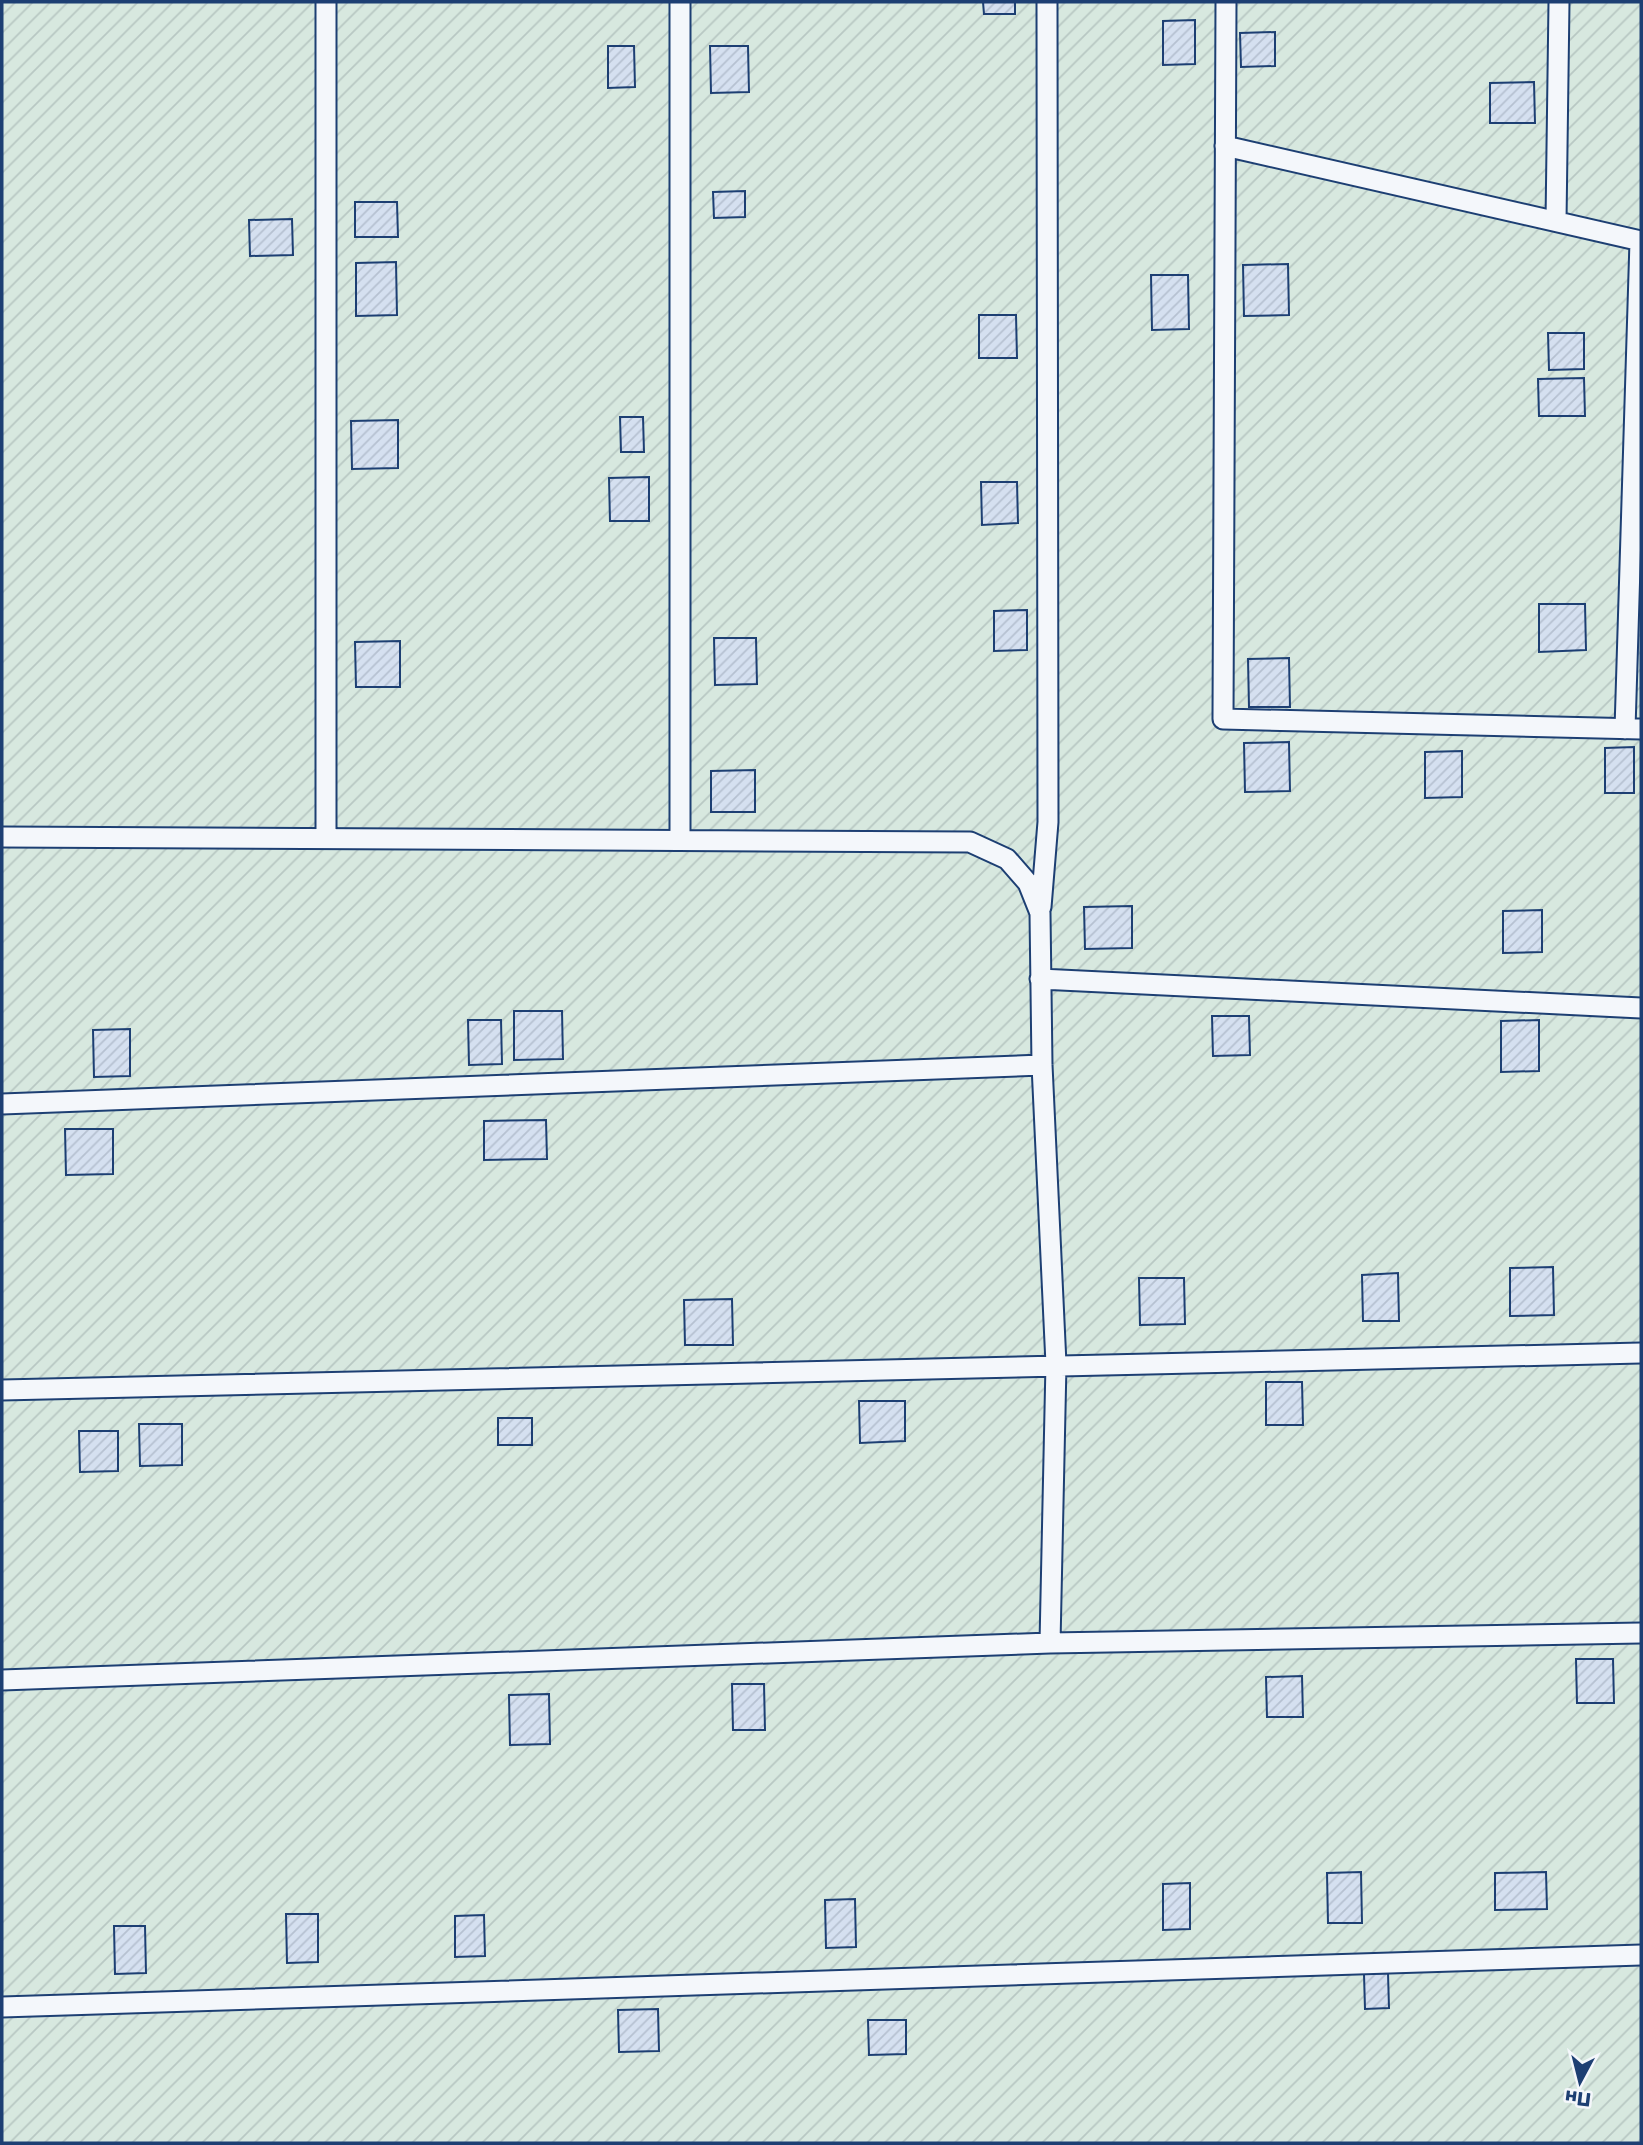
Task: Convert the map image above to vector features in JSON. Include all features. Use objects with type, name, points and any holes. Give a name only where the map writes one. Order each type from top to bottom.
[{"type":"lane","points":[[326,2],[326,838]]},
{"type":"lane","points":[[680,2],[680,840]]},
{"type":"lane","points":[[1047,2],[1048,822],[1040,913],[1040,979],[1056,1364],[1050,1643]]},
{"type":"lane","points":[[1224,146],[1641,241],[1633,729],[1223,719],[1224,146],[1226,2]]},
{"type":"lane","points":[[1556,221],[1559,2]]},
{"type":"lane","points":[[2,837],[970,842],[1007,859],[1028,883],[1040,913]]},
{"type":"lane","points":[[1040,979],[1641,1007]]},
{"type":"lane","points":[[2,1104],[1042,1065]]},
{"type":"lane","points":[[2,1390],[1056,1364],[1641,1353]]},
{"type":"lane","points":[[2,1680],[1050,1643],[1641,1633]]},
{"type":"lane","points":[[2,2007],[1641,1955]]},
{"type":"shaded area","points":[[2,2],[1641,2],[1641,2143],[2,2143]]},
{"type":"building","points":[[983,2],[1015,2],[1015,14],[984,14]]},
{"type":"building","points":[[1195,20],[1195,64],[1163,65],[1163,21]]},
{"type":"building","points":[[1275,32],[1275,66],[1241,67],[1240,33]]},
{"type":"building","points":[[608,46],[634,46],[635,87],[608,88]]},
{"type":"building","points":[[710,46],[748,46],[749,92],[711,93]]},
{"type":"building","points":[[1534,82],[1535,123],[1490,123],[1490,83]]},
{"type":"building","points":[[745,191],[745,217],[714,218],[713,192]]},
{"type":"building","points":[[355,202],[397,202],[398,237],[355,237]]},
{"type":"building","points":[[292,219],[293,255],[250,256],[249,220]]},
{"type":"building","points":[[396,262],[397,315],[356,316],[356,263]]},
{"type":"building","points":[[1288,264],[1289,315],[1244,316],[1243,265]]},
{"type":"building","points":[[1151,275],[1188,275],[1189,329],[1152,330]]},
{"type":"building","points":[[979,315],[1016,315],[1017,358],[979,358]]},
{"type":"building","points":[[1548,333],[1584,333],[1584,369],[1549,370]]},
{"type":"building","points":[[1584,378],[1585,416],[1539,416],[1538,379]]},
{"type":"building","points":[[620,417],[643,417],[644,452],[621,452]]},
{"type":"building","points":[[398,420],[398,468],[352,469],[351,421]]},
{"type":"building","points":[[649,477],[649,521],[610,521],[609,478]]},
{"type":"building","points":[[981,482],[1017,482],[1018,523],[982,525]]},
{"type":"building","points":[[1539,604],[1585,604],[1586,650],[1539,652]]},
{"type":"building","points":[[1027,610],[1027,650],[994,651],[994,611]]},
{"type":"building","points":[[714,638],[756,638],[757,684],[715,685]]},
{"type":"building","points":[[400,641],[400,687],[356,687],[355,642]]},
{"type":"building","points":[[1289,658],[1290,707],[1249,707],[1248,659]]},
{"type":"building","points":[[1289,742],[1290,791],[1245,792],[1244,743]]},
{"type":"building","points":[[1634,747],[1634,793],[1605,793],[1605,748]]},
{"type":"building","points":[[1462,751],[1462,797],[1425,798],[1425,752]]},
{"type":"building","points":[[755,770],[755,812],[711,812],[711,771]]},
{"type":"building","points":[[1132,906],[1132,948],[1085,949],[1084,907]]},
{"type":"building","points":[[1542,910],[1542,952],[1503,953],[1503,911]]},
{"type":"building","points":[[514,1011],[562,1011],[563,1059],[514,1060]]},
{"type":"building","points":[[1212,1016],[1249,1016],[1250,1055],[1213,1056]]},
{"type":"building","points":[[468,1020],[501,1020],[502,1064],[469,1065]]},
{"type":"building","points":[[1539,1020],[1539,1071],[1501,1072],[1501,1021]]},
{"type":"building","points":[[130,1029],[130,1076],[94,1077],[93,1030]]},
{"type":"building","points":[[546,1120],[547,1159],[484,1160],[484,1121]]},
{"type":"building","points":[[65,1129],[113,1129],[113,1174],[66,1175]]},
{"type":"building","points":[[1553,1267],[1554,1315],[1510,1316],[1510,1268]]},
{"type":"building","points":[[1398,1273],[1399,1321],[1363,1321],[1362,1275]]},
{"type":"building","points":[[1139,1278],[1184,1278],[1185,1324],[1140,1325]]},
{"type":"building","points":[[732,1299],[733,1345],[685,1345],[684,1300]]},
{"type":"building","points":[[1266,1382],[1302,1382],[1303,1425],[1266,1425]]},
{"type":"building","points":[[859,1401],[905,1401],[905,1441],[860,1443]]},
{"type":"building","points":[[498,1418],[532,1418],[532,1445],[498,1445]]},
{"type":"building","points":[[139,1424],[182,1424],[182,1465],[140,1466]]},
{"type":"building","points":[[79,1431],[118,1431],[118,1471],[80,1472]]},
{"type":"building","points":[[1576,1659],[1613,1659],[1614,1703],[1577,1703]]},
{"type":"building","points":[[1302,1676],[1303,1717],[1267,1717],[1266,1677]]},
{"type":"building","points":[[732,1684],[764,1684],[765,1730],[733,1730]]},
{"type":"building","points":[[549,1694],[550,1744],[510,1745],[509,1695]]},
{"type":"building","points":[[1361,1872],[1362,1923],[1328,1923],[1327,1873]]},
{"type":"building","points":[[1546,1872],[1547,1909],[1495,1910],[1495,1873]]},
{"type":"building","points":[[1190,1883],[1190,1929],[1163,1930],[1163,1884]]},
{"type":"building","points":[[855,1899],[856,1947],[826,1948],[825,1900]]},
{"type":"building","points":[[286,1914],[318,1914],[318,1962],[287,1963]]},
{"type":"building","points":[[484,1915],[485,1956],[455,1957],[455,1916]]},
{"type":"building","points":[[114,1926],[145,1926],[146,1973],[115,1974]]},
{"type":"building","points":[[1388,1973],[1389,2008],[1365,2009],[1364,1974]]},
{"type":"building","points":[[658,2009],[659,2051],[619,2052],[618,2010]]},
{"type":"building","points":[[868,2020],[906,2020],[906,2054],[869,2055]]}]
